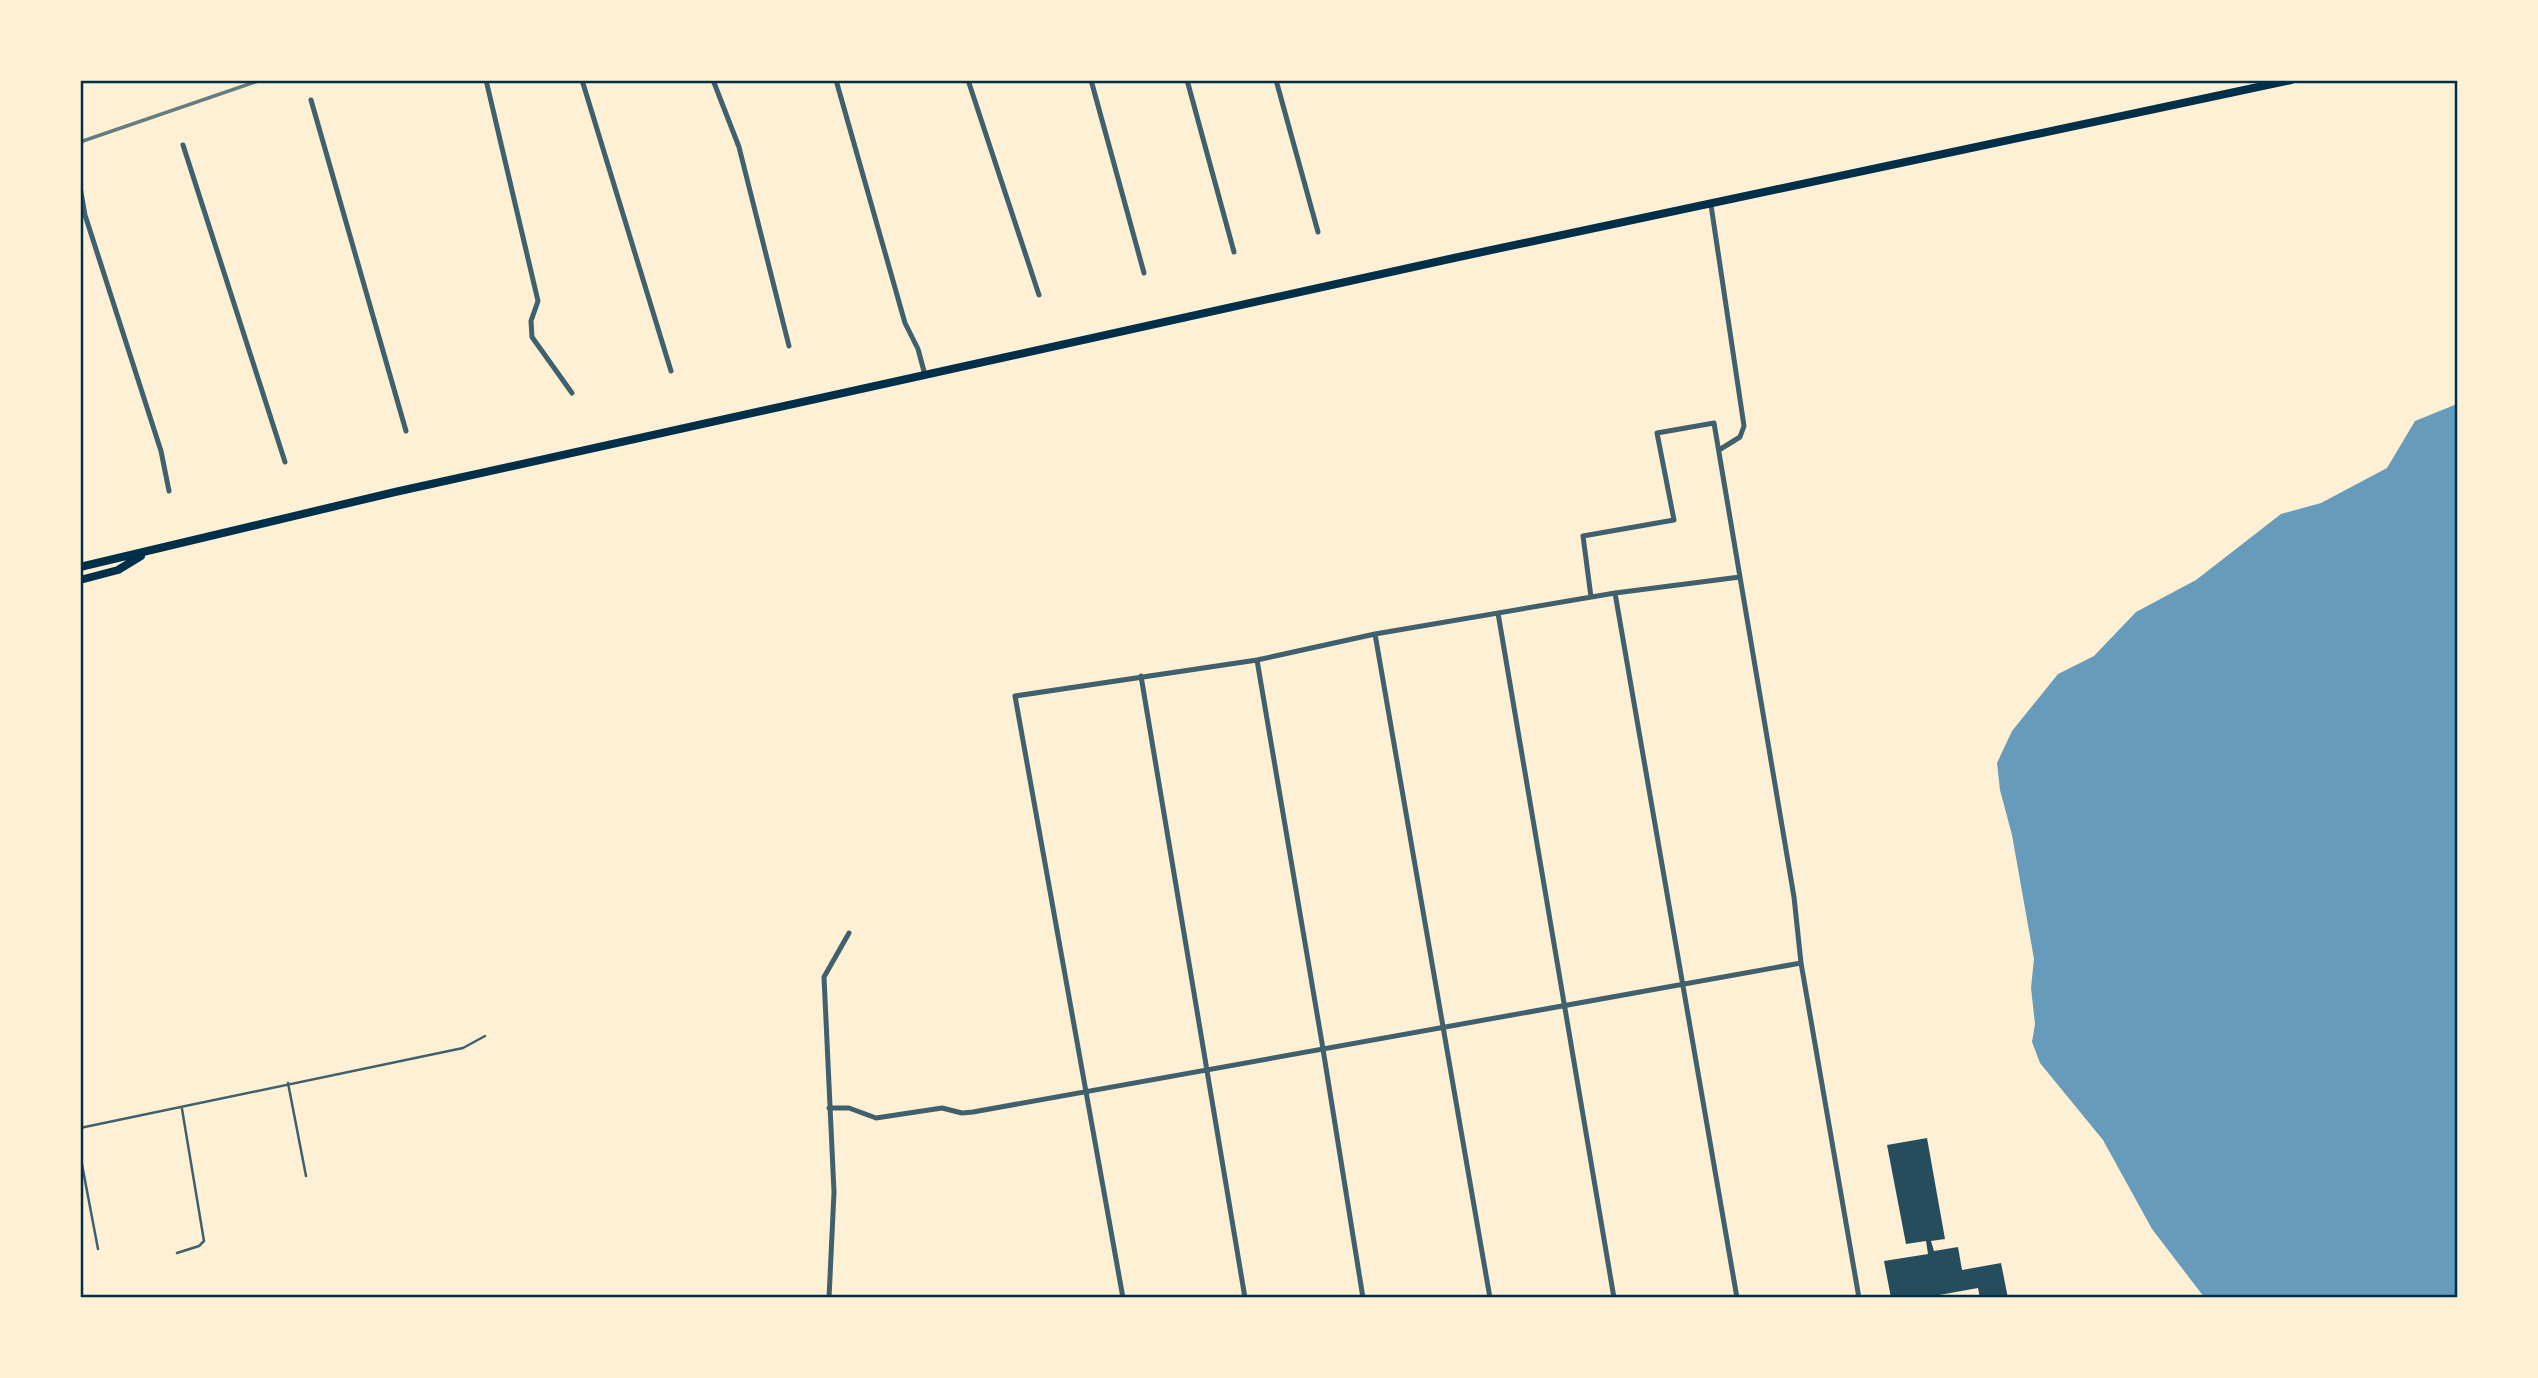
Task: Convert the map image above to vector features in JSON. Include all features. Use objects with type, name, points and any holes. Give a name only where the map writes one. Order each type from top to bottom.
[{"type":"main road","points":[[80,567],[395,492],[1454,258],[2291,80]]},
{"type":"main road","points":[[80,580],[118,570],[149,551]]},
{"type":"street","points":[[486,80],[538,301],[531,321],[532,337],[572,393]]},
{"type":"street","points":[[582,80],[671,371]]},
{"type":"street","points":[[713,80],[739,147],[789,346]]},
{"type":"street","points":[[836,80],[905,323],[918,349],[925,376]]},
{"type":"street","points":[[968,80],[1039,295]]},
{"type":"street","points":[[1091,80],[1144,273]]},
{"type":"street","points":[[1187,80],[1234,252]]},
{"type":"street","points":[[1276,80],[1318,232]]},
{"type":"street","points":[[312,100],[406,431]]},
{"type":"street","points":[[183,145],[285,462]]},
{"type":"street","points":[[80,187],[85,215],[161,451],[169,491]]},
{"type":"street","points":[[1711,205],[1744,426],[1740,437],[1719,450]]},
{"type":"street","points":[[1591,597],[1583,536],[1674,520],[1657,433],[1714,423],[1794,897],[1801,962],[1859,1297]]},
{"type":"street","points":[[1123,1297],[1015,695],[1257,660],[1375,634],[1615,593],[1740,577]]},
{"type":"street","points":[[1615,593],[1685,984],[1737,1297]]},
{"type":"street","points":[[1498,613],[1614,1297]]},
{"type":"street","points":[[1375,634],[1490,1297]]},
{"type":"street","points":[[1257,660],[1363,1297]]},
{"type":"street","points":[[1141,676],[1245,1297]]},
{"type":"street","points":[[829,1297],[834,1199],[824,977],[849,933]]},
{"type":"street","points":[[829,1108],[849,1108],[876,1118],[942,1108],[962,1113],[973,1112],[1801,962]]},
{"type":"lane","points":[[80,1128],[464,1048],[485,1036]]},
{"type":"lane","points":[[288,1083],[306,1176]]},
{"type":"lane","points":[[177,1253],[199,1246],[204,1241],[182,1107]]},
{"type":"lane","points":[[80,1154],[98,1249]]},
{"type":"water","points":[[2457,404],[2457,1297],[2204,1297],[2152,1229],[2103,1140],[2040,1063],[2032,1042],[2035,1024],[2031,988],[2034,959],[1997,763],[2012,731],[2058,674],[2094,656],[2136,612],[2196,580],[2281,514],[2321,503],[2387,468],[2415,421]]},
{"type":"building","points":[[1927,1138],[1945,1239],[1931,1241],[1934,1251],[1958,1247],[1962,1270],[2001,1263],[2008,1298],[1980,1298],[1978,1288],[1923,1298],[1891,1298],[1884,1261],[1928,1254],[1926,1241],[1906,1244],[1887,1145]]},
{"type":"railway","points":[[80,142],[261,80]]}]
